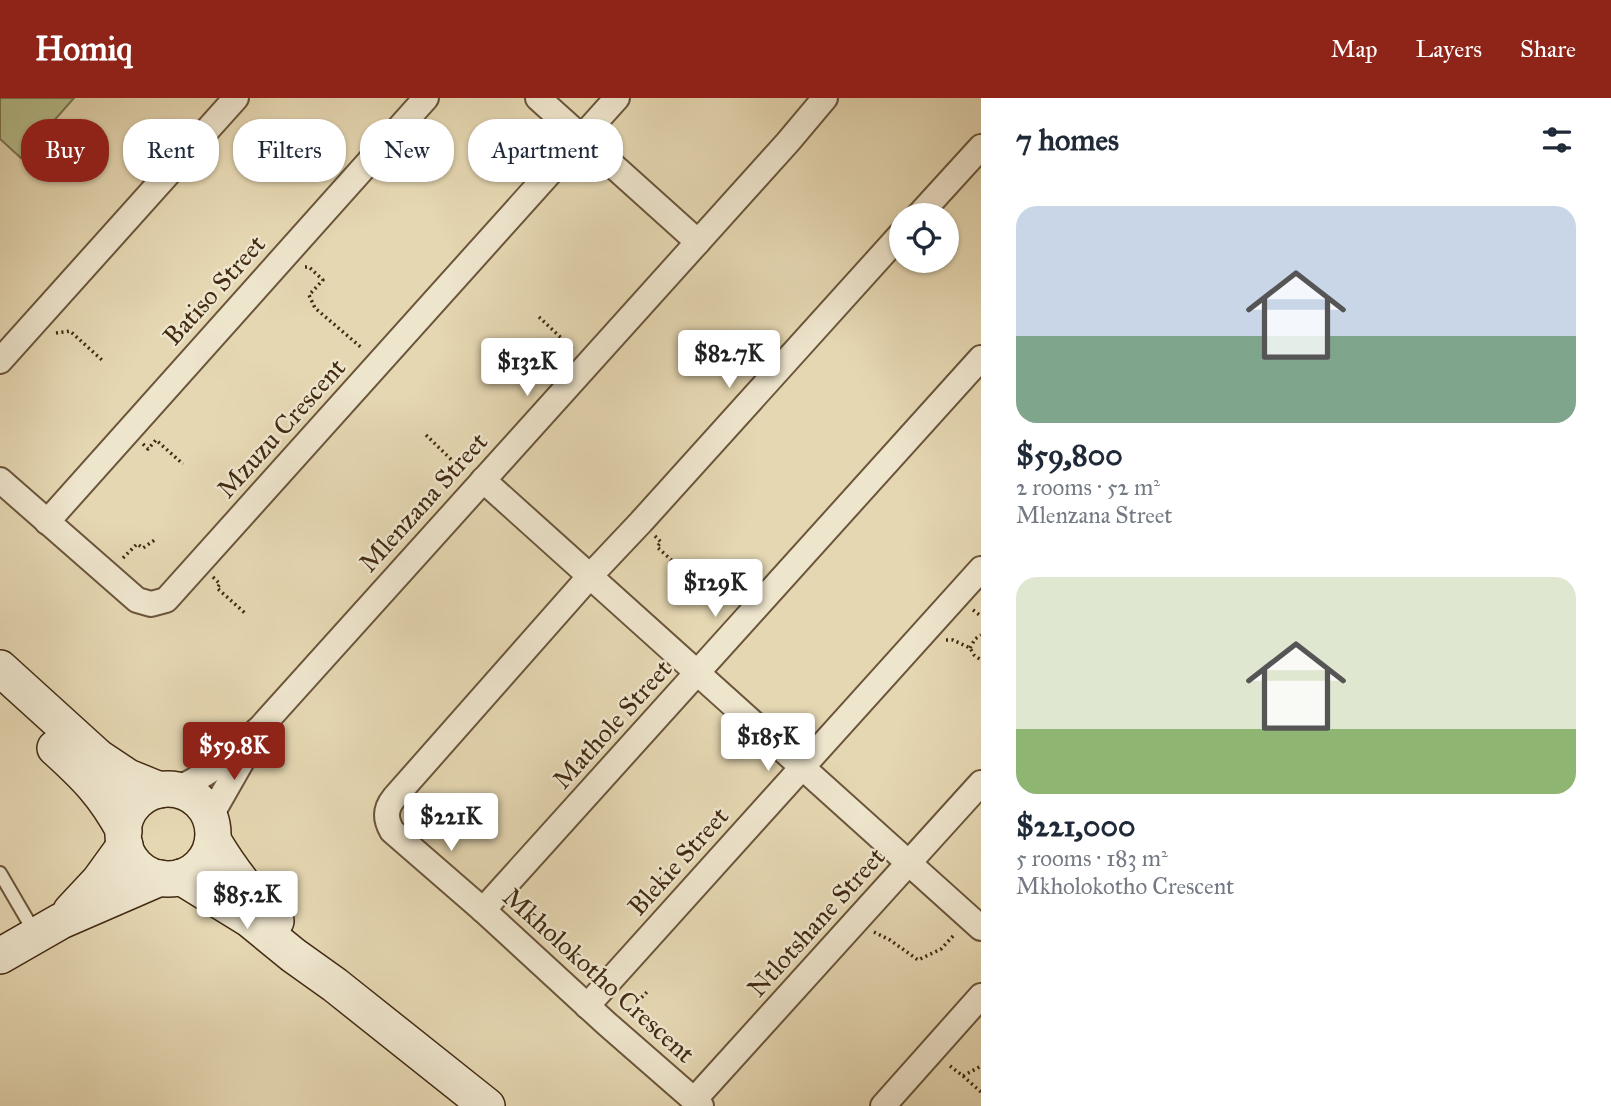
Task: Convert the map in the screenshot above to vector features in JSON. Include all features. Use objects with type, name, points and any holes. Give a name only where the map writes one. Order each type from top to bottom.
[{"type":"main road","points":[[0,668],[98,757],[128,777],[190,794],[202,804],[211,829],[243,885],[301,944],[335,985]]},
{"type":"main road","points":[[0,698],[84,774],[111,807],[130,857],[138,867],[148,874],[171,878],[249,919],[487,1106]]},
{"type":"main road","points":[[48,928],[99,881],[124,838],[127,816],[135,804],[146,795],[168,790]]},
{"type":"main road","points":[[0,956],[48,928],[171,878],[193,872],[210,852],[211,829]]},
{"type":"street","points":[[0,361],[236,98]]},
{"type":"street","name":"Batiso Street","points":[[47,522],[426,98]]},
{"type":"street","points":[[538,98],[561,119]]},
{"type":"street","name":"Mzuzu Crescent","points":[[599,119],[617,98]]},
{"type":"street","name":"Mlenzana Street","points":[[168,790],[209,773],[261,726],[825,98]]},
{"type":"street","points":[[930,203],[981,147]]},
{"type":"street","points":[[623,175],[698,242]]},
{"type":"street","name":"Mzuzu Crescent","points":[[0,480],[136,600],[151,604],[166,600],[542,182]]},
{"type":"street","name":"Mkholokotho Crescent","points":[[698,1103],[392,831],[387,811],[394,798],[590,576],[889,247]]},
{"type":"street","name":"Mathole Street","points":[[483,910],[981,358]]},
{"type":"street","points":[[478,486],[590,576],[975,923]]},
{"type":"street","name":"Blekie Street","points":[[587,1006],[981,569]]},
{"type":"street","name":"Mlenzana Street","points":[[211,829],[261,726]]},
{"type":"street","name":"Ntlotshane Street","points":[[698,1103],[981,783]]},
{"type":"street","points":[[883,1106],[981,996]]},
{"type":"lane","points":[[0,873],[48,928]]},
{"type":"path","points":[[287,253],[300,266],[309,267],[323,280],[309,295],[314,308],[360,346],[378,365]]},
{"type":"path","points":[[539,317],[589,363]]},
{"type":"path","points":[[35,322],[47,335],[70,331],[102,360]]},
{"type":"path","points":[[426,435],[478,486]]},
{"type":"path","points":[[124,436],[135,447],[141,442],[148,449],[156,440],[183,464]]},
{"type":"path","points":[[641,522],[661,542],[657,547],[677,565]]},
{"type":"path","points":[[106,574],[136,544],[143,548],[156,539]]},
{"type":"path","points":[[198,565],[220,584],[217,588],[246,614]]},
{"type":"path","points":[[927,627],[946,641],[953,640],[971,648],[974,655],[981,660]]},
{"type":"path","points":[[971,648],[975,639],[981,635]]},
{"type":"path","points":[[854,925],[890,940],[918,960],[941,949],[975,923]]},
{"type":"path","points":[[607,1024],[620,1010],[625,1014],[648,991]]},
{"type":"path","points":[[931,1052],[981,1092]]},
{"type":"path","points":[[963,1076],[981,1066]]},
{"type":"green space","points":[[0,98],[74,98],[55,119],[21,119],[21,158],[0,139]]}]
